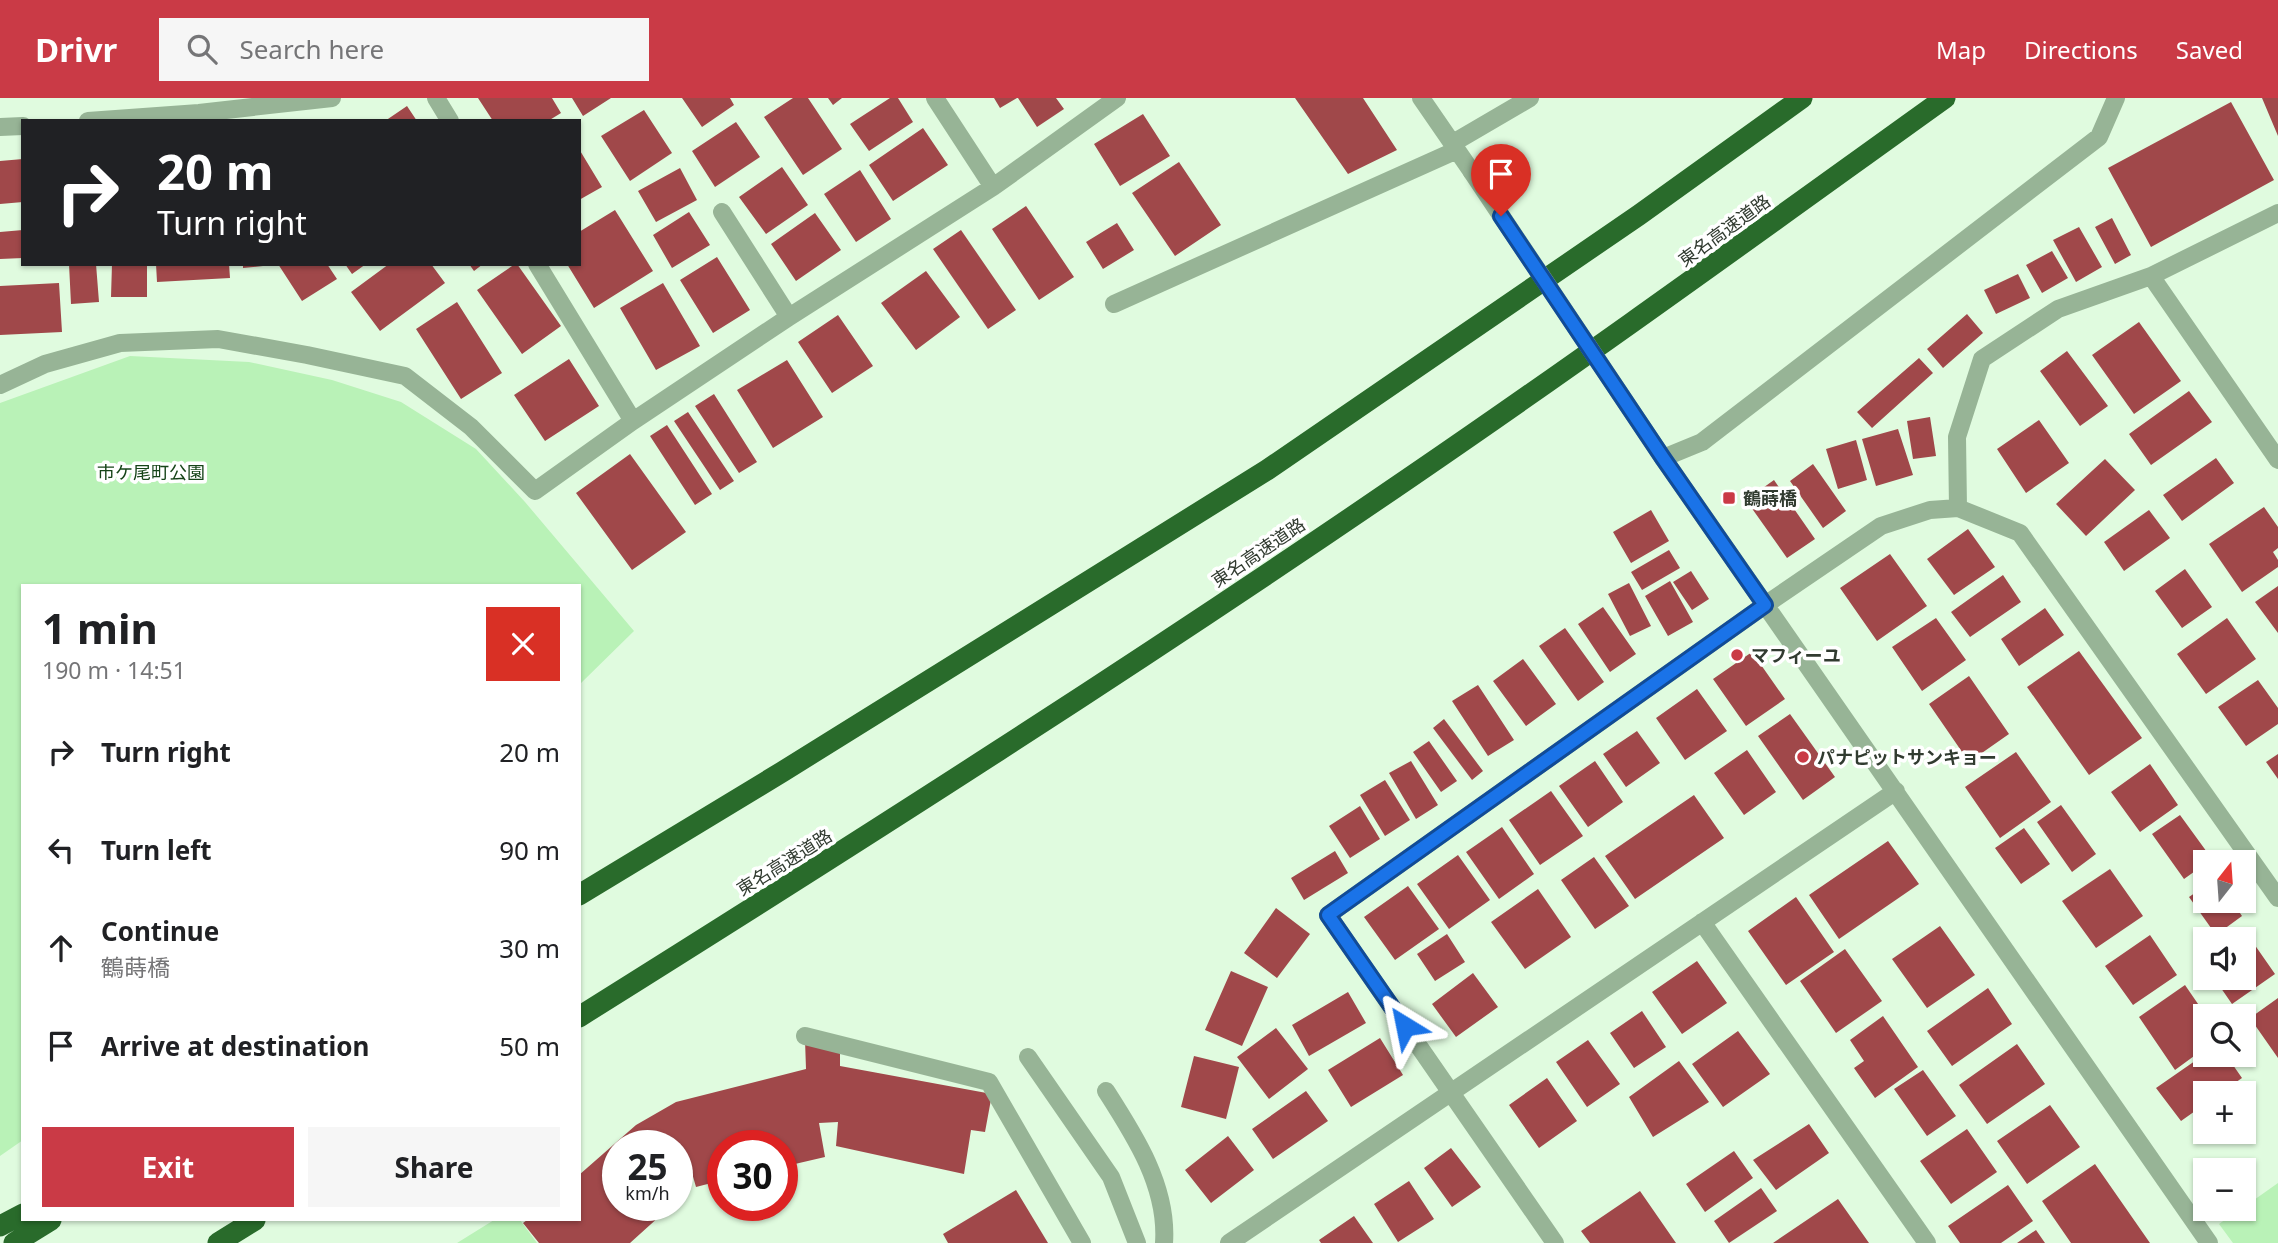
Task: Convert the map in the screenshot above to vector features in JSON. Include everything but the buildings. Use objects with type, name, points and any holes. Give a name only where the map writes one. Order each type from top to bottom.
[{"type":"highway","points":[[581,894],[1267,470],[1639,215],[1802,98]]},
{"type":"highway","name":"東名高速道路","points":[[581,1016],[821,866],[1203,617],[1412,476],[1685,285],[1945,98]]},
{"type":"highway","points":[[0,1226],[21,1215]]},
{"type":"highway","points":[[14,1243],[49,1221]]},
{"type":"highway","points":[[218,1243],[253,1221]]},
{"type":"street","points":[[102,119],[198,105],[332,98]]},
{"type":"street","points":[[436,98],[449,119]]},
{"type":"street","points":[[935,98],[993,187]]},
{"type":"street","points":[[0,385],[45,364],[120,343],[218,340],[307,355],[405,376],[471,427],[536,491],[633,421],[789,317],[993,187],[1117,98]]},
{"type":"street","points":[[1421,98],[1663,458],[2209,1243]]},
{"type":"street","points":[[1114,304],[1455,147],[1530,98]]},
{"type":"street","points":[[1663,458],[1702,442],[2099,137],[2116,98]]},
{"type":"street","points":[[0,127],[21,125]]},
{"type":"street","points":[[722,212],[789,317]]},
{"type":"street","points":[[1958,508],[1957,437],[1982,359],[2058,309],[2151,276],[2278,213]]},
{"type":"street","points":[[538,266],[633,421]]},
{"type":"street","points":[[2151,276],[2278,460]]},
{"type":"street","points":[[1555,1243],[1328,915],[1765,605],[1881,526],[1930,510],[1958,508],[2020,533],[2278,898]]},
{"type":"street","points":[[1229,1243],[1896,791]]},
{"type":"street","points":[[1702,922],[1927,1243]]},
{"type":"street","points":[[805,1036],[989,1082],[1082,1243]]},
{"type":"street","points":[[1028,1057],[1111,1177],[1137,1243]]},
{"type":"street","points":[[1106,1091],[1138,1141],[1158,1189],[1164,1243]]},
{"type":"green space","name":"市ケ尾町公園","points":[[130,356],[249,362],[332,380],[401,402],[476,449],[525,502],[634,631],[581,683],[581,584],[21,584],[21,1141],[0,1156],[0,403]]},
{"type":"green space","points":[[2278,1183],[2278,1243],[2233,1243],[2219,1224],[2223,1221],[2256,1221],[2256,1199]]},
{"type":"green space","points":[[492,1221],[521,1221],[537,1243],[457,1243]]},
{"type":"place","name":"鶴蒔橋","points":[[1729,498]]},
{"type":"place","name":"マフィーユ","points":[[1737,655]]},
{"type":"place","name":"パナピットサンキョー","points":[[1803,757]]},
{"type":"route","points":[[1405,1026],[1328,915],[1765,605],[1501,216]]}]
